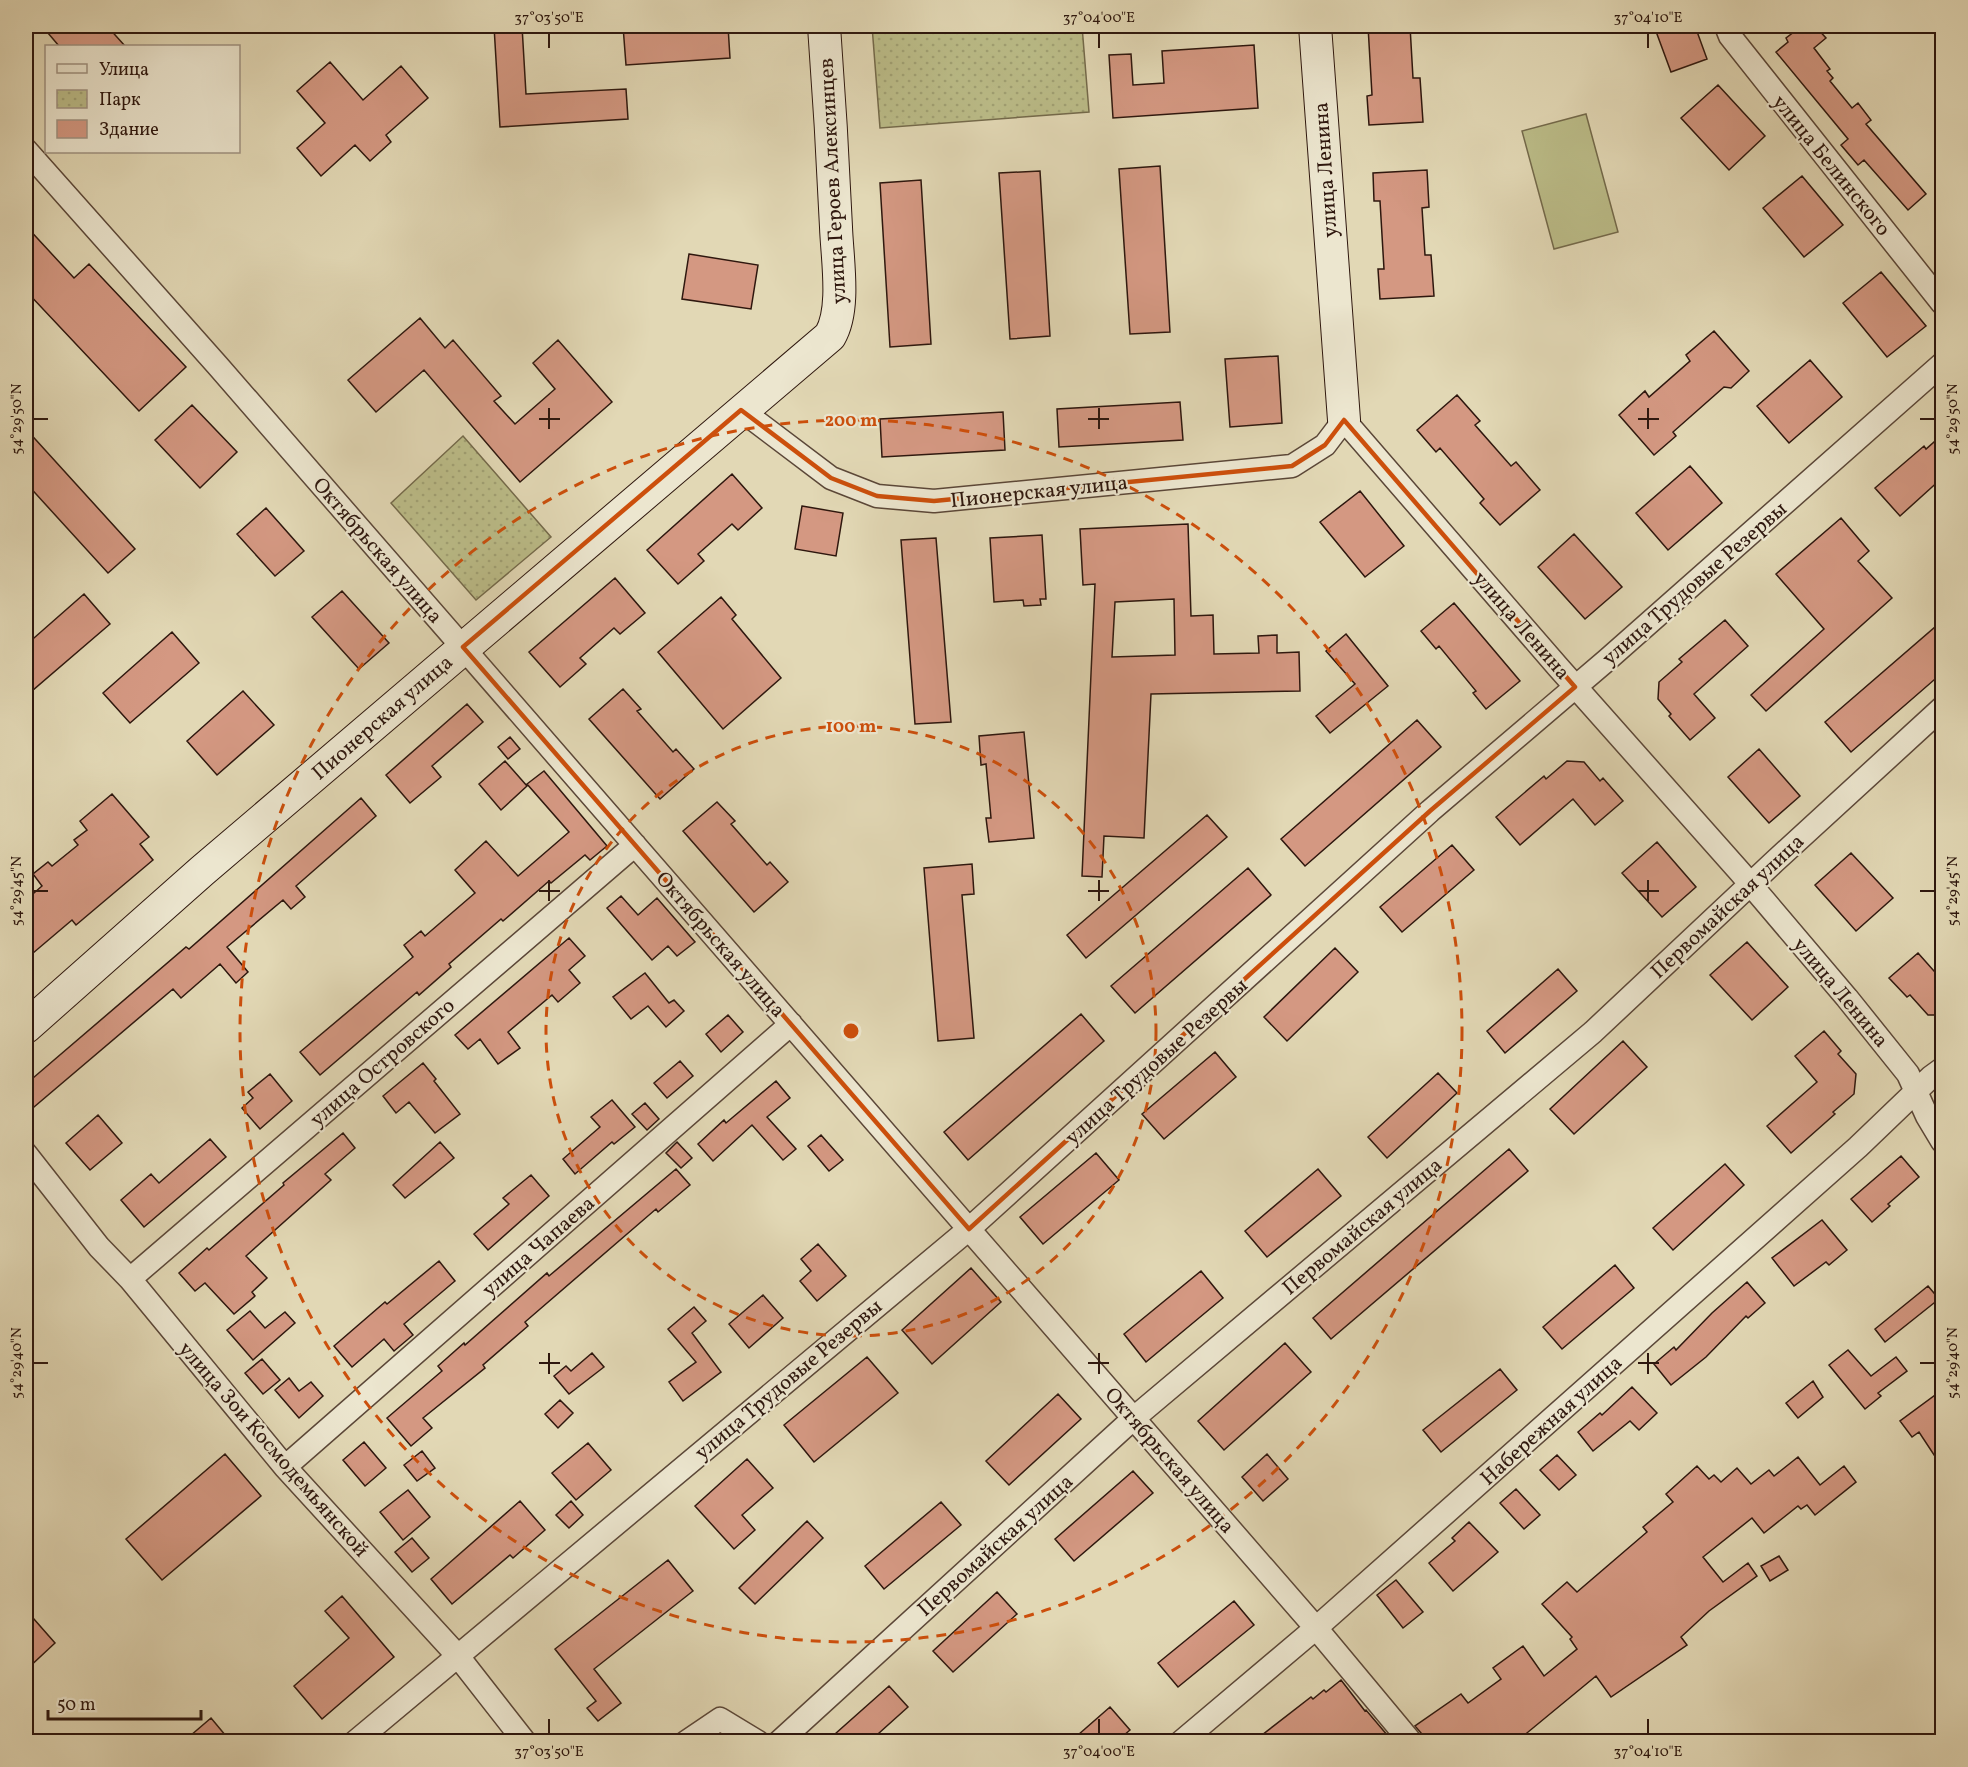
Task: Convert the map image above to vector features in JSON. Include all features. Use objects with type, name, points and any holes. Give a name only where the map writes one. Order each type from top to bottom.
[{"type":"street","name":"улица Героев Алексинцев","points":[[824,26],[839,302],[836,327],[830,336]]},
{"type":"street","name":"улица Ленина","points":[[1315,26],[1344,420],[1575,687],[1750,884],[1868,1023],[1908,1074],[1927,1116],[1942,1141]]},
{"type":"street","name":"улица Белинского","points":[[1726,26],[1730,36],[1942,303]]},
{"type":"street","name":"Октябрьская улица","points":[[26,150],[218,366],[1134,1418],[1316,1628],[1411,1742]]},
{"type":"street","name":"Пионерская улица","points":[[26,1027],[193,878],[830,336]]},
{"type":"street","name":"улица Трудовые Резервы","points":[[355,1742],[969,1229],[1430,811],[1575,687],[1942,364]]},
{"type":"street","name":"Пионерская улица","points":[[741,410],[831,478],[877,496],[934,501],[1292,466],[1325,445],[1344,420]]},
{"type":"street","name":"Первомайская улица","points":[[779,1742],[1134,1418],[1593,1032],[1942,708]]},
{"type":"street","name":"улица Островского","points":[[130,1279],[635,845]]},
{"type":"street","name":"улица Чапаева","points":[[285,1467],[791,1024]]},
{"type":"street","name":"Набережная улица","points":[[1180,1742],[1316,1628],[1849,1155],[1942,1069]]},
{"type":"street","name":"улица Зои Космодемьянской","points":[[26,1154],[99,1247],[130,1279],[285,1467],[457,1655],[525,1742]]},
{"type":"street","points":[[686,1742],[720,1719],[758,1742]]},
{"type":"highlighted area","points":[[741,410],[831,478],[877,496],[934,501],[1292,466],[1325,445],[1344,420],[1575,687],[1430,811],[969,1229],[463,647]]},
{"type":"green space","points":[[872,26],[1082,26],[1089,112],[880,128]]},
{"type":"green space","points":[[1586,114],[1618,232],[1554,249],[1522,131]]},
{"type":"green space","points":[[463,436],[551,537],[476,600],[391,503]]},
{"type":"building","points":[[42,26],[107,26],[124,45],[58,45]]},
{"type":"building","points":[[494,26],[522,26],[526,94],[626,89],[628,119],[500,127]]},
{"type":"building","points":[[623,26],[728,26],[730,58],[626,65]]},
{"type":"building","points":[[1368,26],[1410,26],[1413,78],[1420,78],[1423,122],[1369,125],[1367,96],[1372,95]]},
{"type":"building","points":[[1654,26],[1695,26],[1707,59],[1671,72]]},
{"type":"building","points":[[1802,26],[1815,26],[1826,38],[1814,48],[1830,69],[1827,71],[1833,78],[1830,81],[1852,108],[1858,103],[1871,120],[1866,124],[1926,194],[1908,210],[1864,160],[1858,165],[1841,145],[1848,139],[1776,52],[1788,42],[1786,38]]},
{"type":"building","points":[[1254,45],[1258,108],[1113,118],[1109,55],[1131,54],[1133,85],[1164,83],[1162,51]]},
{"type":"building","points":[[330,62],[363,100],[401,66],[428,98],[386,135],[391,142],[370,161],[355,145],[321,176],[297,148],[325,123],[297,91]]},
{"type":"building","points":[[1718,85],[1765,136],[1729,170],[1681,118]]},
{"type":"building","points":[[1160,166],[1170,332],[1130,334],[1119,169]]},
{"type":"building","points":[[1427,170],[1429,207],[1422,208],[1425,255],[1431,255],[1434,296],[1380,299],[1378,269],[1384,269],[1380,201],[1374,201],[1373,173]]},
{"type":"building","points":[[1040,171],[1050,336],[1010,339],[999,173]]},
{"type":"building","points":[[1802,176],[1843,225],[1804,257],[1763,208]]},
{"type":"building","points":[[921,180],[931,344],[890,347],[880,183]]},
{"type":"building","points":[[26,226],[74,278],[89,264],[186,367],[139,411],[26,291]]},
{"type":"building","points":[[689,254],[758,265],[751,309],[682,299]]},
{"type":"building","points":[[1881,272],[1926,326],[1887,357],[1843,303]]},
{"type":"building","points":[[420,318],[445,348],[453,340],[501,396],[494,401],[515,424],[555,389],[533,363],[558,340],[612,402],[520,482],[424,370],[376,412],[348,380]]},
{"type":"building","points":[[1714,331],[1749,371],[1731,388],[1724,387],[1673,432],[1676,436],[1654,455],[1619,415],[1645,391],[1649,397],[1690,361],[1686,355]]},
{"type":"building","points":[[1278,356],[1282,423],[1230,427],[1225,359]]},
{"type":"building","points":[[1810,360],[1842,397],[1789,443],[1757,406]]},
{"type":"building","points":[[1457,395],[1480,421],[1475,425],[1511,466],[1516,462],[1540,490],[1500,525],[1480,503],[1484,499],[1440,448],[1436,452],[1417,430]]},
{"type":"building","points":[[1180,402],[1183,440],[1059,447],[1057,409]]},
{"type":"building","points":[[192,405],[237,452],[200,488],[155,440]]},
{"type":"building","points":[[1003,412],[1005,450],[882,457],[880,419]]},
{"type":"building","points":[[26,429],[135,549],[108,573],[26,483]]},
{"type":"building","points":[[1942,435],[1942,478],[1900,516],[1875,488],[1924,446],[1926,449]]},
{"type":"building","points":[[1690,466],[1722,503],[1668,550],[1636,513]]},
{"type":"building","points":[[732,474],[762,508],[738,530],[732,524],[698,554],[704,561],[678,584],[647,550]]},
{"type":"building","points":[[1360,491],[1404,546],[1365,577],[1320,522]]},
{"type":"building","points":[[802,506],[843,513],[836,556],[795,549]]},
{"type":"building","points":[[266,508],[304,551],[275,576],[237,534]]},
{"type":"building","points":[[1841,518],[1869,551],[1858,561],[1892,598],[1766,711],[1751,695],[1824,629],[1776,574]]},
{"type":"building","points":[[1188,524],[1191,616],[1213,615],[1214,654],[1259,653],[1258,636],[1277,635],[1277,653],[1299,652],[1300,691],[1151,694],[1144,838],[1104,836],[1102,877],[1082,876],[1095,584],[1083,585],[1080,529]],"holes":[[[1174,599],[1175,655],[1112,657],[1115,602]]]},
{"type":"building","points":[[1574,534],[1622,587],[1585,619],[1538,567]]},
{"type":"building","points":[[1042,535],[1046,599],[1040,599],[1041,605],[1024,606],[1023,600],[994,602],[990,538]]},
{"type":"building","points":[[936,538],[951,722],[915,724],[901,540]]},
{"type":"building","points":[[615,578],[645,613],[620,634],[614,628],[580,658],[586,664],[560,687],[529,652]]},
{"type":"building","points":[[342,591],[389,643],[359,669],[312,617]]},
{"type":"building","points":[[84,594],[110,624],[26,696],[26,645]]},
{"type":"building","points":[[721,597],[736,615],[732,619],[781,678],[723,729],[658,652]]},
{"type":"building","points":[[1454,603],[1520,681],[1486,709],[1473,693],[1476,691],[1439,646],[1436,649],[1421,631]]},
{"type":"building","points":[[1725,620],[1748,646],[1694,694],[1715,718],[1690,740],[1658,699],[1659,682],[1682,662],[1679,659]]},
{"type":"building","points":[[1942,621],[1942,673],[1851,752],[1825,722]]},
{"type":"building","points":[[172,632],[199,663],[130,723],[103,693]]},
{"type":"building","points":[[1346,634],[1388,686],[1330,733],[1316,716],[1355,684],[1326,651]]},
{"type":"building","points":[[623,689],[641,709],[637,711],[673,752],[676,749],[694,769],[660,799],[589,719]]},
{"type":"building","points":[[243,691],[274,725],[217,775],[187,741]]},
{"type":"building","points":[[467,704],[483,722],[432,766],[441,777],[410,803],[386,775]]},
{"type":"building","points":[[1417,720],[1441,747],[1305,866],[1281,839]]},
{"type":"building","points":[[1024,732],[1034,838],[989,842],[986,818],[991,818],[986,764],[981,765],[979,736]]},
{"type":"building","points":[[510,737],[520,749],[508,759],[498,747]]},
{"type":"building","points":[[1759,749],[1800,796],[1769,823],[1728,777]]},
{"type":"building","points":[[505,761],[527,786],[501,810],[479,784]]},
{"type":"building","points":[[1567,761],[1584,762],[1600,781],[1603,778],[1623,801],[1595,825],[1573,799],[1520,845],[1496,817],[1544,776],[1546,779]]},
{"type":"building","points":[[544,771],[607,846],[590,860],[585,855],[551,883],[549,881],[503,921],[501,919],[449,964],[451,967],[419,995],[417,992],[320,1075],[300,1052],[413,957],[404,945],[421,931],[425,936],[475,893],[455,870],[486,841],[518,876],[569,832],[527,784]]},
{"type":"building","points":[[112,794],[149,837],[140,844],[153,860],[76,925],[72,920],[26,959],[26,900],[42,886],[33,874],[48,862],[52,866],[78,845],[74,840],[87,830],[80,821]]},
{"type":"building","points":[[361,798],[376,816],[296,886],[305,897],[291,909],[283,900],[227,947],[248,972],[236,983],[220,964],[181,998],[173,989],[34,1107],[26,1098],[26,1084],[186,947],[189,949]]},
{"type":"building","points":[[717,802],[735,821],[731,824],[767,865],[770,862],[788,882],[754,912],[683,831]]},
{"type":"building","points":[[1207,815],[1227,837],[1086,958],[1067,935]]},
{"type":"building","points":[[1657,842],[1696,887],[1662,917],[1622,873]]},
{"type":"building","points":[[1452,845],[1474,870],[1402,932],[1380,907]]},
{"type":"building","points":[[1851,853],[1893,898],[1856,931],[1815,885]]},
{"type":"building","points":[[972,864],[974,894],[962,895],[974,1038],[938,1041],[924,868]]},
{"type":"building","points":[[1248,868],[1271,895],[1135,1013],[1111,986]]},
{"type":"building","points":[[621,896],[638,915],[657,898],[695,942],[677,956],[668,946],[652,960],[607,908]]},
{"type":"building","points":[[569,938],[585,956],[569,970],[580,983],[558,1002],[552,995],[508,1032],[520,1048],[498,1064],[480,1039],[468,1049],[455,1035]]},
{"type":"building","points":[[1747,942],[1788,987],[1752,1020],[1710,975]]},
{"type":"building","points":[[1335,948],[1358,972],[1287,1041],[1264,1017]]},
{"type":"building","points":[[1918,953],[1942,980],[1942,1015],[1928,1015],[1910,995],[1907,997],[1889,978]]},
{"type":"building","points":[[1558,969],[1577,991],[1505,1053],[1487,1031]]},
{"type":"building","points":[[645,973],[669,1003],[674,1000],[684,1011],[666,1027],[648,1006],[631,1019],[613,997]]},
{"type":"building","points":[[1081,1014],[1104,1041],[968,1160],[944,1132]]},
{"type":"building","points":[[728,1015],[743,1032],[721,1052],[706,1034]]},
{"type":"building","points":[[1824,1031],[1841,1051],[1838,1054],[1856,1074],[1854,1094],[1791,1153],[1767,1126],[1817,1082],[1795,1056]]},
{"type":"building","points":[[1623,1041],[1647,1067],[1574,1134],[1550,1109]]},
{"type":"building","points":[[1215,1052],[1236,1077],[1164,1139],[1142,1114]]},
{"type":"building","points":[[680,1061],[693,1076],[667,1098],[654,1083]]},
{"type":"building","points":[[423,1063],[460,1114],[435,1133],[409,1102],[396,1113],[383,1096]]},
{"type":"building","points":[[1438,1073],[1457,1093],[1387,1158],[1368,1137]]},
{"type":"building","points":[[270,1074],[292,1101],[260,1129],[242,1108],[253,1098],[248,1092]]},
{"type":"building","points":[[776,1081],[790,1098],[767,1117],[796,1149],[783,1160],[752,1125],[713,1161],[698,1144],[724,1120],[726,1123]]},
{"type":"building","points":[[612,1100],[635,1127],[614,1144],[612,1142],[575,1174],[563,1159],[600,1127],[591,1117]]},
{"type":"building","points":[[645,1103],[659,1119],[647,1130],[632,1114]]},
{"type":"building","points":[[98,1115],[122,1143],[90,1170],[66,1143]]},
{"type":"building","points":[[343,1133],[355,1148],[325,1174],[331,1180],[246,1256],[267,1278],[252,1292],[255,1296],[234,1314],[205,1283],[195,1291],[179,1273],[207,1248],[209,1250]]},
{"type":"building","points":[[821,1135],[843,1160],[829,1171],[808,1146]]},
{"type":"building","points":[[210,1139],[226,1157],[144,1227],[121,1200],[151,1174],[159,1183]]},
{"type":"building","points":[[440,1142],[454,1158],[405,1198],[393,1185]]},
{"type":"building","points":[[677,1142],[692,1158],[681,1168],[666,1153]]},
{"type":"building","points":[[1509,1149],[1528,1171],[1331,1339],[1313,1318]]},
{"type":"building","points":[[1096,1153],[1119,1180],[1043,1244],[1020,1217]]},
{"type":"building","points":[[1901,1156],[1919,1177],[1888,1204],[1890,1206],[1872,1222],[1851,1199]]},
{"type":"building","points":[[1725,1164],[1744,1185],[1673,1250],[1653,1228]]},
{"type":"building","points":[[676,1169],[690,1185],[658,1212],[656,1209],[525,1322],[528,1326],[483,1365],[485,1368],[423,1418],[432,1428],[411,1446],[387,1418],[442,1371],[438,1366],[464,1343],[465,1345],[547,1273],[549,1276]]},
{"type":"building","points":[[1318,1169],[1341,1196],[1267,1257],[1245,1231]]},
{"type":"building","points":[[531,1175],[549,1196],[488,1250],[474,1234],[509,1204],[503,1198]]},
{"type":"building","points":[[1822,1220],[1847,1250],[1829,1265],[1826,1262],[1794,1286],[1772,1258]]},
{"type":"building","points":[[818,1244],[846,1276],[817,1301],[800,1281],[811,1271],[801,1259]]},
{"type":"building","points":[[439,1261],[455,1281],[404,1324],[413,1335],[394,1351],[384,1339],[352,1367],[334,1346],[385,1302],[387,1304]]},
{"type":"building","points":[[1615,1265],[1634,1288],[1562,1349],[1543,1327]]},
{"type":"building","points":[[971,1268],[1001,1302],[932,1364],[902,1330]]},
{"type":"building","points":[[1201,1271],[1223,1298],[1146,1362],[1124,1334]]},
{"type":"building","points":[[1747,1282],[1765,1303],[1748,1318],[1746,1316],[1706,1357],[1671,1385],[1654,1364],[1674,1347],[1676,1350],[1712,1313]]},
{"type":"building","points":[[1928,1286],[1939,1299],[1885,1342],[1875,1329]]},
{"type":"building","points":[[763,1295],[783,1318],[749,1348],[729,1324]]},
{"type":"building","points":[[694,1307],[706,1321],[692,1333],[721,1372],[683,1401],[669,1382],[696,1362],[668,1329]]},
{"type":"building","points":[[250,1311],[265,1328],[285,1312],[295,1323],[253,1360],[227,1330]]},
{"type":"building","points":[[1285,1343],[1311,1372],[1224,1450],[1198,1421]]},
{"type":"building","points":[[1848,1350],[1871,1376],[1896,1357],[1907,1371],[1878,1393],[1881,1396],[1865,1409],[1829,1365]]},
{"type":"building","points":[[592,1353],[604,1367],[569,1394],[554,1376],[566,1366],[571,1371]]},
{"type":"building","points":[[867,1357],[898,1393],[814,1462],[784,1425]]},
{"type":"building","points":[[262,1359],[280,1380],[263,1394],[245,1373]]},
{"type":"building","points":[[1500,1369],[1517,1390],[1441,1452],[1423,1430]]},
{"type":"building","points":[[289,1378],[299,1391],[311,1382],[323,1396],[299,1418],[275,1390]]},
{"type":"building","points":[[1813,1381],[1823,1397],[1798,1418],[1786,1403]]},
{"type":"building","points":[[1632,1387],[1657,1413],[1639,1430],[1630,1421],[1593,1451],[1578,1432],[1600,1413],[1602,1415]]},
{"type":"building","points":[[1942,1390],[1942,1467],[1919,1432],[1912,1437],[1900,1421]]},
{"type":"building","points":[[1058,1394],[1081,1419],[1009,1485],[986,1461]]},
{"type":"building","points":[[560,1400],[573,1413],[558,1428],[545,1414]]},
{"type":"building","points":[[364,1442],[386,1468],[365,1486],[343,1460]]},
{"type":"building","points":[[588,1443],[611,1470],[576,1500],[552,1473]]},
{"type":"building","points":[[422,1451],[435,1468],[417,1481],[404,1465]]},
{"type":"building","points":[[225,1454],[261,1496],[162,1580],[126,1539]]},
{"type":"building","points":[[1267,1454],[1288,1479],[1263,1501],[1242,1477]]},
{"type":"building","points":[[1557,1455],[1576,1475],[1559,1490],[1540,1470]]},
{"type":"building","points":[[1798,1457],[1820,1485],[1844,1466],[1856,1482],[1815,1515],[1807,1505],[1801,1509],[1798,1506],[1764,1533],[1752,1518],[1703,1557],[1723,1582],[1748,1563],[1757,1576],[1709,1611],[1681,1637],[1687,1645],[1611,1697],[1596,1676],[1516,1742],[1424,1742],[1422,1734],[1415,1726],[1461,1694],[1468,1703],[1501,1679],[1493,1668],[1523,1646],[1544,1676],[1577,1649],[1570,1639],[1572,1637],[1542,1604],[1567,1582],[1577,1592],[1647,1532],[1643,1527],[1673,1502],[1666,1494],[1697,1466],[1709,1479],[1714,1475],[1721,1482],[1737,1468],[1751,1484],[1769,1470],[1774,1476]]},
{"type":"building","points":[[747,1459],[773,1488],[742,1515],[755,1530],[734,1549],[695,1506]]},
{"type":"building","points":[[1133,1471],[1153,1493],[1074,1561],[1055,1539]]},
{"type":"building","points":[[1516,1489],[1540,1515],[1524,1529],[1500,1503]]},
{"type":"building","points":[[408,1490],[430,1517],[403,1540],[380,1512]]},
{"type":"building","points":[[520,1501],[545,1530],[513,1558],[510,1555],[452,1604],[431,1579]]},
{"type":"building","points":[[571,1501],[583,1515],[569,1528],[556,1515]]},
{"type":"building","points":[[941,1502],[961,1525],[884,1589],[865,1566]]},
{"type":"building","points":[[807,1521],[823,1538],[755,1604],[739,1588]]},
{"type":"building","points":[[1469,1522],[1498,1552],[1453,1591],[1429,1563],[1455,1541],[1452,1538]]},
{"type":"building","points":[[412,1538],[429,1558],[412,1572],[395,1552]]},
{"type":"building","points":[[1779,1556],[1788,1570],[1770,1581],[1761,1566]]},
{"type":"building","points":[[668,1560],[693,1591],[594,1669],[621,1703],[598,1721],[587,1708],[596,1701],[555,1649]]},
{"type":"building","points":[[1396,1580],[1423,1612],[1403,1628],[1377,1595]]},
{"type":"building","points":[[997,1592],[1017,1614],[953,1672],[933,1651]]},
{"type":"building","points":[[342,1596],[394,1657],[322,1719],[294,1686],[349,1638],[325,1611]]},
{"type":"building","points":[[1234,1601],[1254,1625],[1178,1687],[1158,1663]]},
{"type":"building","points":[[26,1610],[55,1643],[26,1670]]},
{"type":"building","points":[[1341,1680],[1388,1736],[1381,1742],[1253,1742],[1311,1697],[1313,1699],[1324,1690],[1326,1692]]},
{"type":"building","points":[[889,1686],[908,1707],[869,1742],[826,1742]]},
{"type":"building","points":[[1110,1707],[1130,1730],[1116,1742],[1070,1742]]},
{"type":"building","points":[[211,1718],[231,1742],[183,1742]]}]
